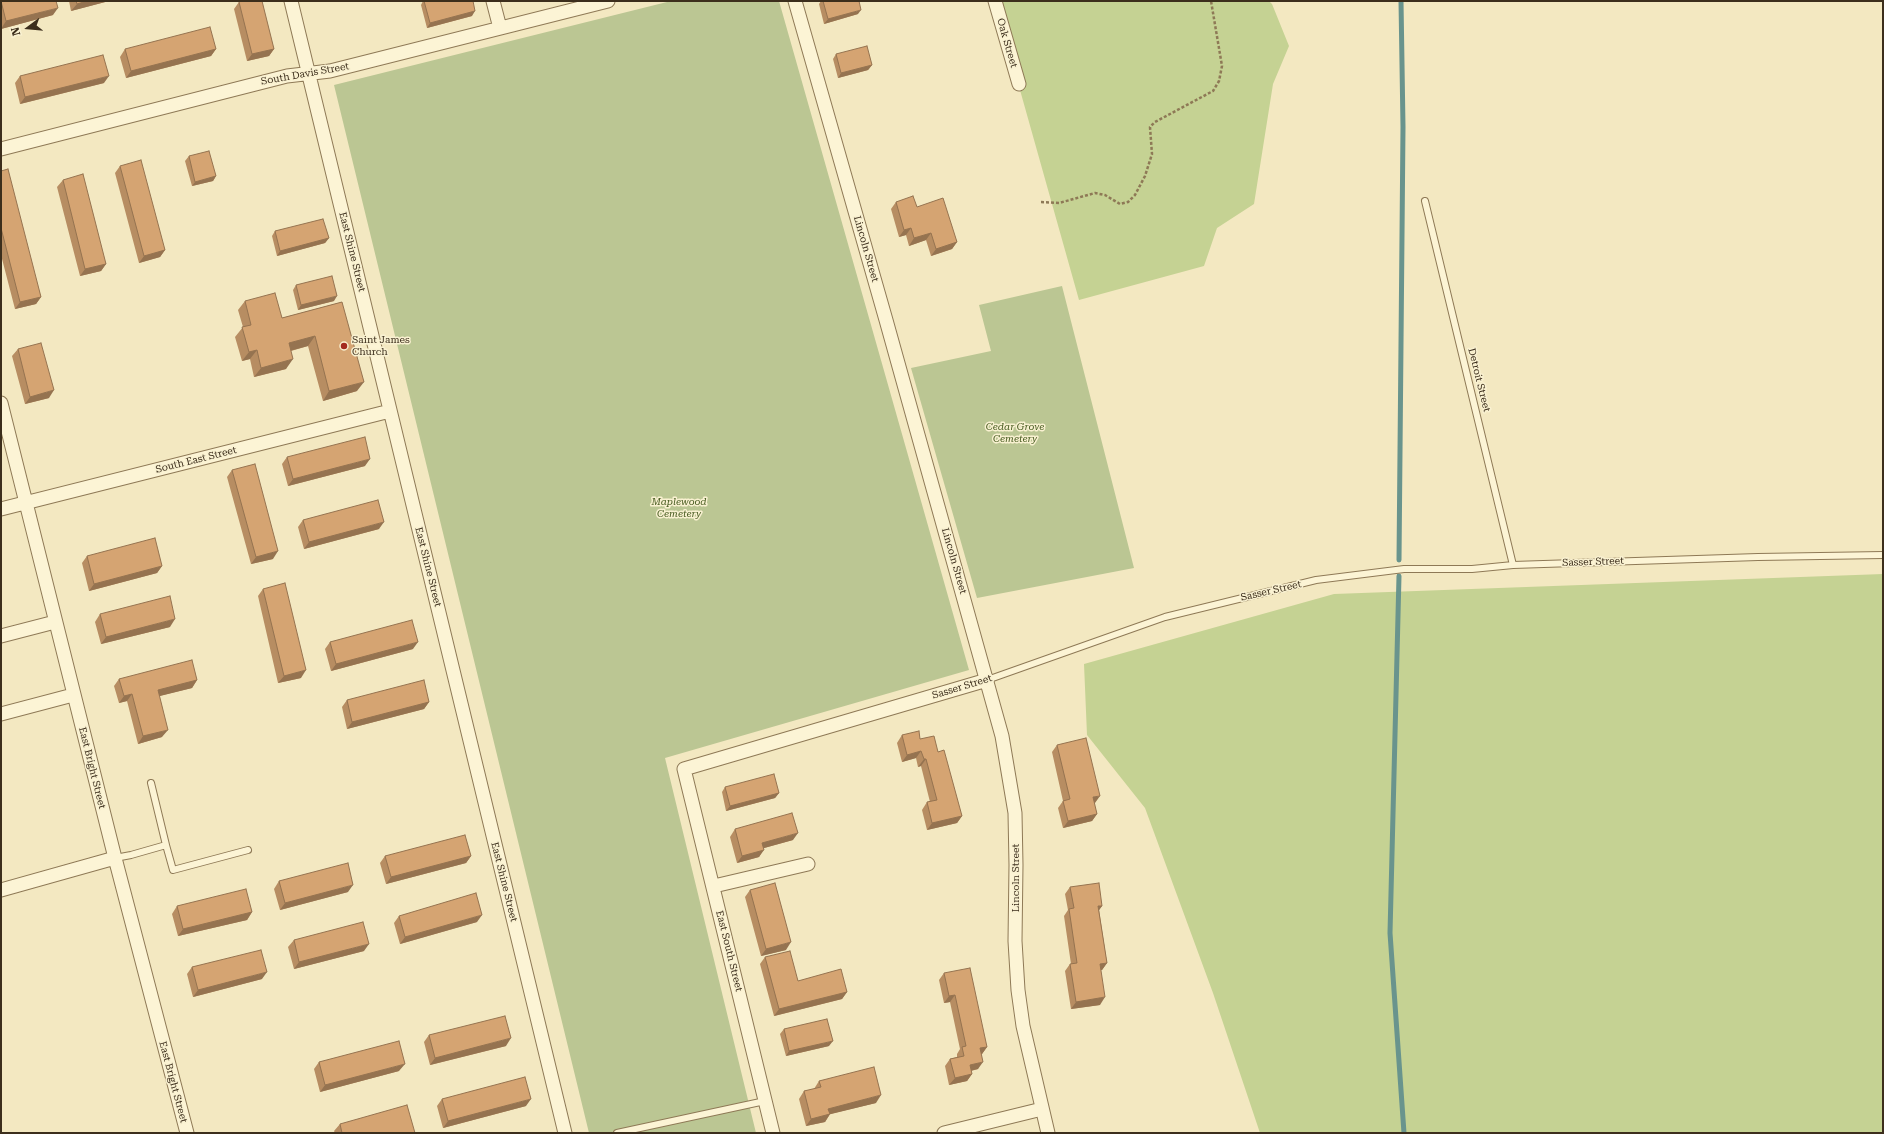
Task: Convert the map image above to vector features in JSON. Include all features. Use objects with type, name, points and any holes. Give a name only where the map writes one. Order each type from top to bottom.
[{"type":"street","name":"East Shine Street","points":[[291,1],[565,1133]]},
{"type":"street","points":[[493,1],[500,28]]},
{"type":"street","name":"South Davis Street","points":[[1,149],[287,76],[330,71],[608,1]]},
{"type":"street","name":"Lincoln Street","points":[[795,1],[886,320],[1004,744],[1015,813],[1015,941],[1018,990],[1023,1026],[1048,1133]]},
{"type":"street","name":"Oak Street","points":[[995,1],[1019,84]]},
{"type":"street","name":"East Bright Street","points":[[1,402],[73,695],[187,1133]]},
{"type":"street","name":"South East Street","points":[[1,509],[390,411]]},
{"type":"street","points":[[1,636],[55,622]]},
{"type":"street","name":"Sasser Street","points":[[684,769],[987,680]]},
{"type":"street","points":[[1,714],[73,695]]},
{"type":"street","name":"East South Street","points":[[684,769],[714,886],[773,1133]]},
{"type":"street","points":[[1,890],[115,858]]},
{"type":"street","points":[[714,886],[808,864]]},
{"type":"street","points":[[944,1133],[1042,1109]]},
{"type":"lane","name":"Detroit Street","points":[[1425,201],[1513,565]]},
{"type":"lane","name":"Sasser Street","points":[[987,680],[1165,616],[1309,582],[1404,569],[1472,569],[1513,565],[1758,556],[1883,555]]},
{"type":"lane","points":[[151,782],[173,870],[248,850]]},
{"type":"lane","points":[[115,858],[166,845]]},
{"type":"lane","points":[[617,1133],[765,1101]]},
{"type":"path","points":[[1041,202],[1059,203],[1095,193],[1105,195],[1120,204],[1128,202],[1136,195],[1145,176],[1152,154],[1150,127],[1155,122],[1213,91],[1219,81],[1222,66],[1211,1]]},
{"type":"green space","name":"Maplewood Cemetery","points":[[671,1],[779,1],[969,670],[665,758],[756,1133],[589,1133],[334,85]]},
{"type":"green space","points":[[995,1],[1269,1],[1272,4],[1289,46],[1273,84],[1254,204],[1217,228],[1204,266],[1079,300]]},
{"type":"green space","name":"Cedar Grove Cemetery","points":[[1062,286],[1134,568],[977,598],[911,368],[991,351],[979,305]]},
{"type":"green space","points":[[1883,574],[1883,1133],[1260,1133],[1213,993],[1145,808],[1087,735],[1084,664],[1334,594]]},
{"type":"building","points":[[1,1],[56,1],[58,8],[6,21]]},
{"type":"building","points":[[76,1],[87,1],[77,4]]},
{"type":"building","points":[[262,1],[274,49],[252,54],[239,2]]},
{"type":"building","points":[[424,1],[473,1],[475,11],[430,23]]},
{"type":"building","points":[[823,1],[859,1],[861,10],[828,19]]},
{"type":"building","points":[[210,27],[216,49],[131,71],[125,49]]},
{"type":"building","points":[[867,46],[872,65],[841,73],[836,54]]},
{"type":"building","points":[[103,55],[109,76],[25,97],[20,76]]},
{"type":"building","points":[[209,151],[216,176],[195,182],[189,156]]},
{"type":"building","points":[[141,160],[165,250],[144,256],[120,166]]},
{"type":"building","points":[[8,169],[41,297],[20,302],[1,228],[1,171]]},
{"type":"building","points":[[83,174],[106,264],[85,269],[63,180]]},
{"type":"building","points":[[913,196],[917,207],[943,198],[957,242],[936,249],[931,233],[914,238],[911,228],[904,230],[896,202]]},
{"type":"building","points":[[323,219],[329,238],[280,251],[275,231]]},
{"type":"building","points":[[332,276],[337,296],[301,305],[296,285]]},
{"type":"building","points":[[275,293],[282,318],[342,302],[364,382],[329,391],[315,336],[289,343],[293,359],[261,368],[257,350],[249,352],[242,327],[251,325],[245,301]]},
{"type":"building","points":[[41,343],[54,390],[30,397],[18,349]]},
{"type":"building","points":[[365,437],[370,459],[293,479],[287,457]]},
{"type":"building","points":[[255,464],[278,551],[256,557],[232,470]]},
{"type":"building","points":[[378,500],[384,522],[309,542],[303,520]]},
{"type":"building","points":[[155,538],[162,566],[94,584],[87,556]]},
{"type":"building","points":[[285,583],[306,670],[284,676],[263,589]]},
{"type":"building","points":[[170,596],[175,619],[106,637],[100,614]]},
{"type":"building","points":[[412,620],[418,642],[336,664],[330,642]]},
{"type":"building","points":[[192,660],[197,680],[158,690],[168,730],[143,736],[132,694],[124,696],[119,679]]},
{"type":"building","points":[[424,680],[429,702],[352,722],[347,700]]},
{"type":"building","points":[[919,731],[920,739],[934,736],[938,752],[944,750],[962,816],[932,823],[927,802],[937,800],[926,759],[924,759],[921,751],[907,755],[902,735]]},
{"type":"building","points":[[1086,738],[1100,796],[1093,797],[1097,814],[1068,821],[1063,801],[1070,799],[1057,745]]},
{"type":"building","points":[[774,774],[779,793],[730,806],[725,787]]},
{"type":"building","points":[[792,813],[798,833],[762,843],[764,850],[742,856],[735,829]]},
{"type":"building","points":[[465,835],[471,856],[391,877],[385,856]]},
{"type":"building","points":[[348,863],[353,885],[285,903],[279,881]]},
{"type":"building","points":[[775,883],[791,942],[766,949],[750,890]]},
{"type":"building","points":[[1099,883],[1102,906],[1098,906],[1107,963],[1100,964],[1105,997],[1076,1002],[1070,964],[1077,963],[1069,909],[1074,908],[1070,887]]},
{"type":"building","points":[[246,889],[252,912],[183,929],[177,906]]},
{"type":"building","points":[[476,893],[482,915],[405,937],[399,916]]},
{"type":"building","points":[[363,922],[369,944],[299,962],[294,940]]},
{"type":"building","points":[[261,950],[267,972],[198,990],[192,967]]},
{"type":"building","points":[[790,951],[798,981],[841,969],[847,992],[779,1009],[765,957]]},
{"type":"building","points":[[970,968],[987,1047],[980,1048],[983,1062],[970,1065],[972,1074],[955,1078],[950,1059],[964,1056],[962,1047],[966,1046],[955,995],[949,996],[944,973]]},
{"type":"building","points":[[505,1016],[511,1038],[435,1058],[429,1035]]},
{"type":"building","points":[[827,1019],[833,1041],[789,1051],[784,1029]]},
{"type":"building","points":[[399,1041],[405,1064],[325,1085],[319,1062]]},
{"type":"building","points":[[874,1067],[881,1095],[828,1109],[830,1114],[811,1119],[804,1091],[821,1087],[819,1081]]},
{"type":"building","points":[[525,1077],[531,1099],[448,1121],[442,1099]]},
{"type":"building","points":[[407,1105],[415,1133],[342,1133],[340,1124]]},
{"type":"waterway","points":[[1399,560],[1403,127],[1401,1]]},
{"type":"waterway","points":[[1399,576],[1390,933],[1404,1133]]},
{"type":"place","name":"Saint James Church","points":[[344,346]]}]
